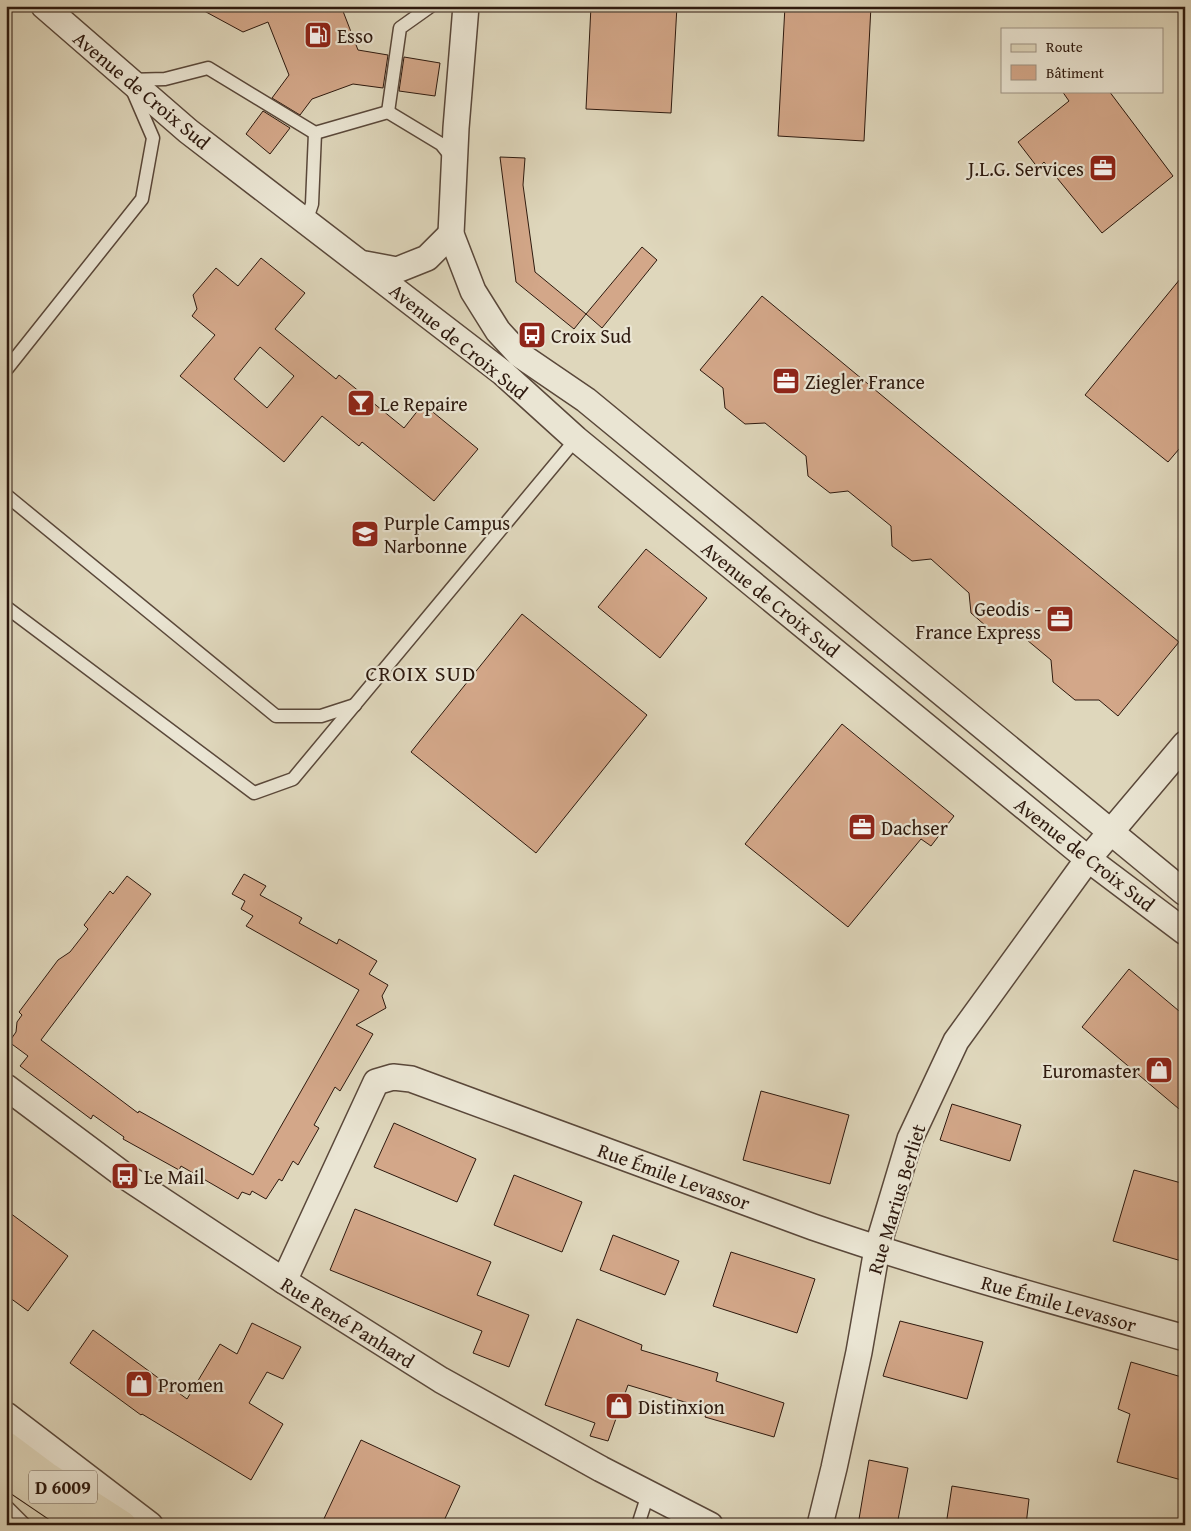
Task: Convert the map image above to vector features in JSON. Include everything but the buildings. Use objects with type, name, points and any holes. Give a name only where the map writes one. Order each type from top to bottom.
[{"type":"main road","name":"D 6009","points":[[6,1446],[46,1476],[122,1525]]},
{"type":"main road","name":"D 6009","points":[[6,1473],[83,1525]]},
{"type":"street","name":"Avenue de Croix Sud","points":[[44,6],[188,131],[503,373],[576,439],[1088,859],[1185,932]]},
{"type":"street","name":"Avenue de Croix Sud","points":[[466,6],[454,160],[451,234],[473,291],[498,331],[520,355],[586,400],[1185,893]]},
{"type":"street","name":"Avenue de Croix Sud","points":[[360,263],[397,270],[427,258],[451,234]]},
{"type":"street","name":"Rue Marius Berliet","points":[[820,1525],[859,1352],[877,1249],[910,1139],[956,1041],[1088,859],[1185,744]]},
{"type":"street","name":"Rue Émile Levassor","points":[[284,1281],[376,1082],[393,1076],[411,1079],[877,1249],[942,1270],[1185,1338]]},
{"type":"street","name":"Rue René Panhard","points":[[6,1087],[125,1176],[284,1281],[441,1380],[648,1494],[710,1525]]},
{"type":"street","points":[[6,1415],[150,1525]]},
{"type":"lane","points":[[388,112],[400,28],[431,6]]},
{"type":"lane","points":[[6,370],[142,199],[153,138],[128,80],[165,78],[208,68],[315,134],[388,112],[441,144],[454,160]]},
{"type":"lane","points":[[306,222],[312,204],[315,134]]},
{"type":"lane","points":[[6,607],[254,793],[293,779],[576,439]]},
{"type":"lane","points":[[6,494],[276,716],[321,716],[355,705]]},
{"type":"lane","points":[[638,1525],[648,1494]]},
{"type":"lane","points":[[6,1506],[25,1525]]},
{"type":"place","name":"Esso","points":[[318,35]]},
{"type":"place","name":"J.L.G. Services","points":[[1103,168]]},
{"type":"place","name":"Croix Sud","points":[[532,335]]},
{"type":"place","name":"Ziegler France","points":[[786,381]]},
{"type":"place","name":"Le Repaire","points":[[361,403]]},
{"type":"place","name":"Purple Campus Narbonne","points":[[365,534]]},
{"type":"place","name":"Geodis - France Express","points":[[1060,619]]},
{"type":"place","name":"Dachser","points":[[862,827]]},
{"type":"place","name":"Euromaster","points":[[1159,1070]]},
{"type":"place","name":"Le Mail","points":[[125,1176]]},
{"type":"place","name":"Promen","points":[[139,1384]]},
{"type":"place","name":"Distinxion","points":[[619,1406]]},
{"type":"district","name":"CROIX SUD","points":[[421,673]]}]
